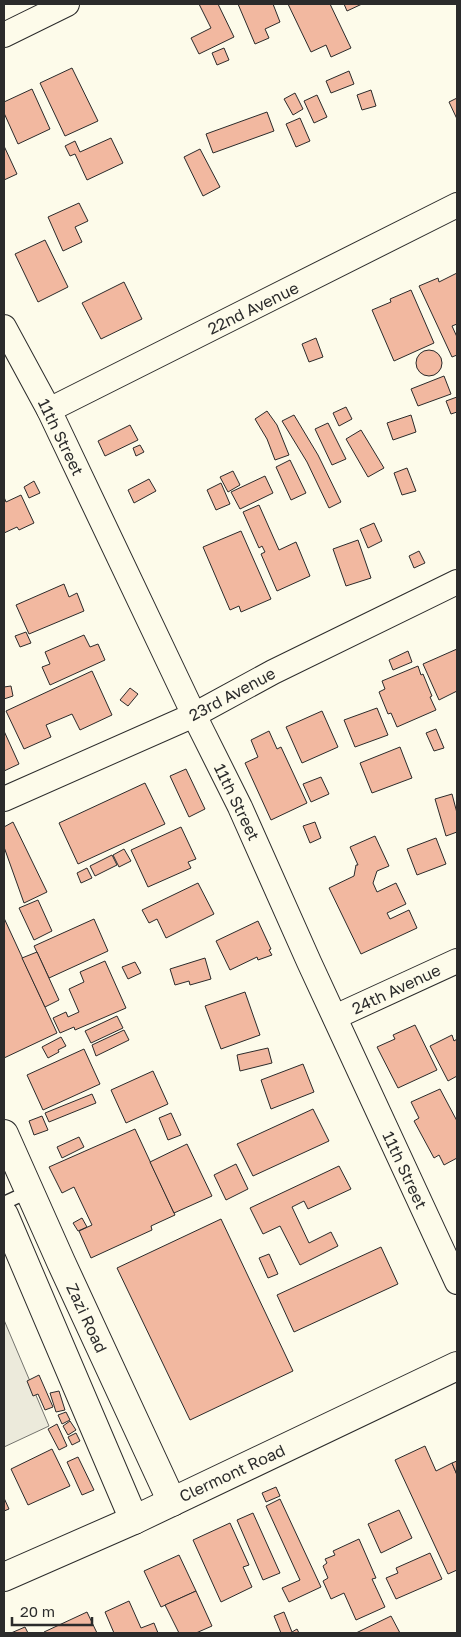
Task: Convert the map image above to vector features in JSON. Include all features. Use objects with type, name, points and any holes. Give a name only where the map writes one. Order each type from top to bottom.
[{"type":"street","points":[[4,35],[67,4]]},
{"type":"street","name":"22nd Avenue","points":[[49,410],[457,205]]},
{"type":"street","name":"11th Street","points":[[4,328],[49,410],[194,715],[240,807],[457,1282]]},
{"type":"street","name":"23rd Avenue","points":[[4,799],[194,715],[273,672],[457,582]]},
{"type":"street","name":"24th Avenue","points":[[335,1018],[457,961]]},
{"type":"street","name":"Zazi Road","points":[[4,1134],[172,1502]]},
{"type":"street","points":[[4,1215],[134,1520]]},
{"type":"street","name":"Clermont Road","points":[[4,1576],[134,1520],[457,1366]]},
{"type":"lane","points":[[4,1202],[30,1191]]},
{"type":"shaded area","points":[[4,1320],[49,1426],[4,1447]]},
{"type":"building","points":[[199,4],[218,4],[234,37],[199,54],[191,38],[211,28]]},
{"type":"building","points":[[238,4],[273,4],[280,22],[265,29],[269,38],[255,44]]},
{"type":"building","points":[[288,4],[330,4],[351,48],[331,57],[326,45],[311,52]]},
{"type":"building","points":[[344,4],[362,4],[347,11]]},
{"type":"building","points":[[224,48],[229,60],[217,65],[212,53]]},
{"type":"building","points":[[72,68],[98,121],[65,136],[40,83]]},
{"type":"building","points":[[349,71],[354,84],[331,93],[326,81]]},
{"type":"building","points":[[32,89],[50,129],[18,144],[4,113],[4,102]]},
{"type":"building","points":[[371,90],[376,106],[362,110],[357,95]]},
{"type":"building","points":[[295,93],[303,109],[293,115],[284,99]]},
{"type":"building","points":[[317,95],[327,117],[314,123],[304,101]]},
{"type":"building","points":[[457,98],[457,119],[449,102]]},
{"type":"building","points":[[267,112],[274,131],[213,153],[206,134]]},
{"type":"building","points":[[300,118],[310,141],[296,147],[286,124]]},
{"type":"building","points":[[111,138],[123,163],[87,180],[75,154],[70,156],[65,146],[75,141],[80,152]]},
{"type":"building","points":[[4,146],[17,174],[4,180]]},
{"type":"building","points":[[200,149],[220,187],[203,196],[184,157]]},
{"type":"building","points":[[79,203],[88,221],[75,227],[82,242],[63,251],[48,217]]},
{"type":"building","points":[[45,240],[68,287],[38,302],[15,254]]},
{"type":"building","points":[[457,273],[457,324],[452,326],[457,337],[457,355],[452,357],[419,286],[438,278],[439,282]]},
{"type":"building","points":[[124,282],[142,319],[101,339],[82,303]]},
{"type":"building","points":[[411,290],[434,343],[394,361],[372,310],[391,302],[390,299]]},
{"type":"building","points":[[316,338],[323,357],[309,362],[302,344]]},
{"type":"building","points":[[429,350],[438,354],[442,363],[438,372],[429,376],[420,372],[416,363],[420,354]]},
{"type":"building","points":[[444,376],[451,394],[418,406],[411,389]]},
{"type":"building","points":[[457,397],[457,412],[451,414],[446,401]]},
{"type":"building","points":[[346,407],[352,419],[339,426],[333,413]]},
{"type":"building","points":[[267,411],[277,425],[289,455],[275,460],[267,439],[255,419]]},
{"type":"building","points":[[294,415],[318,455],[341,502],[329,508],[307,462],[282,421]]},
{"type":"building","points":[[411,415],[416,432],[393,440],[387,423]]},
{"type":"building","points":[[328,423],[346,459],[332,465],[315,429]]},
{"type":"building","points":[[130,425],[138,440],[105,456],[98,441]]},
{"type":"building","points":[[361,430],[384,468],[368,477],[346,439]]},
{"type":"building","points":[[140,445],[144,452],[136,456],[133,448]]},
{"type":"building","points":[[290,460],[306,493],[291,500],[276,467]]},
{"type":"building","points":[[407,468],[416,491],[402,495],[394,473]]},
{"type":"building","points":[[233,471],[240,485],[228,492],[220,477]]},
{"type":"building","points":[[265,476],[273,493],[240,509],[231,492]]},
{"type":"building","points":[[149,479],[156,491],[134,503],[128,490]]},
{"type":"building","points":[[34,481],[40,493],[29,498],[24,487]]},
{"type":"building","points":[[221,483],[230,504],[216,510],[207,490]]},
{"type":"building","points":[[21,495],[34,523],[19,530],[17,527],[4,533],[4,497],[6,502]]},
{"type":"building","points":[[259,505],[279,550],[296,542],[310,576],[277,591],[261,554],[265,552],[262,546],[259,548],[243,512]]},
{"type":"building","points":[[374,523],[382,541],[368,548],[360,529]]},
{"type":"building","points":[[241,531],[271,599],[241,612],[239,606],[230,610],[203,547]]},
{"type":"building","points":[[358,540],[371,578],[346,586],[333,549]]},
{"type":"building","points":[[419,551],[425,563],[414,568],[409,556]]},
{"type":"building","points":[[64,584],[69,597],[77,593],[84,611],[29,634],[16,605]]},
{"type":"building","points":[[26,632],[31,643],[20,647],[15,636]]},
{"type":"building","points":[[84,635],[90,647],[98,644],[105,660],[50,685],[42,667],[50,664],[45,652]]},
{"type":"building","points":[[457,649],[457,691],[439,700],[423,664]]},
{"type":"building","points":[[408,651],[412,662],[393,670],[389,660]]},
{"type":"building","points":[[418,666],[432,696],[430,697],[436,710],[397,727],[391,713],[388,714],[379,692],[385,689],[382,681]]},
{"type":"building","points":[[92,671],[112,715],[80,730],[72,714],[46,725],[51,737],[24,749],[6,711]]},
{"type":"building","points":[[11,686],[13,696],[4,699],[4,687]]},
{"type":"building","points":[[130,688],[138,694],[128,706],[120,700]]},
{"type":"building","points":[[377,708],[388,735],[355,747],[344,720]]},
{"type":"building","points":[[322,711],[338,747],[302,763],[286,727]]},
{"type":"building","points":[[436,729],[444,748],[434,751],[426,733]]},
{"type":"building","points":[[4,731],[19,764],[4,771]]},
{"type":"building","points":[[269,731],[277,749],[281,747],[307,803],[271,820],[245,763],[258,757],[251,740]]},
{"type":"building","points":[[400,747],[412,778],[372,793],[360,763]]},
{"type":"building","points":[[186,769],[205,809],[189,817],[170,776]]},
{"type":"building","points":[[321,777],[329,794],[311,802],[303,784]]},
{"type":"building","points":[[145,783],[165,824],[78,864],[59,823]]},
{"type":"building","points":[[452,794],[457,813],[457,832],[446,836],[435,799]]},
{"type":"building","points":[[13,822],[47,892],[24,903],[4,847],[4,827]]},
{"type":"building","points":[[315,822],[321,838],[310,843],[303,826]]},
{"type":"building","points":[[181,827],[196,859],[188,862],[191,868],[148,887],[131,850]]},
{"type":"building","points":[[375,836],[389,866],[377,871],[373,883],[377,892],[396,883],[406,904],[387,913],[390,919],[409,910],[417,928],[361,954],[329,888],[354,876],[356,865],[358,865],[350,847]]},
{"type":"building","points":[[436,838],[446,864],[417,875],[407,849]]},
{"type":"building","points":[[124,849],[131,861],[119,867],[113,855]]},
{"type":"building","points":[[112,855],[117,865],[95,876],[90,866]]},
{"type":"building","points":[[87,868],[92,878],[81,883],[77,873]]},
{"type":"building","points":[[198,883],[214,914],[166,938],[157,919],[149,923],[142,910]]},
{"type":"building","points":[[38,900],[52,931],[34,940],[19,908]]},
{"type":"building","points":[[4,918],[57,1033],[4,1058]]},
{"type":"building","points":[[94,919],[108,951],[49,978],[34,946]]},
{"type":"building","points":[[258,921],[272,955],[258,960],[257,957],[230,970],[216,941]]},
{"type":"building","points":[[37,952],[59,1000],[45,1007],[22,958]]},
{"type":"building","points":[[205,958],[211,979],[190,985],[189,981],[175,985],[170,969]]},
{"type":"building","points":[[105,961],[126,1008],[75,1030],[74,1027],[60,1033],[53,1018],[66,1012],[68,1017],[79,1012],[69,989],[84,982],[80,972]]},
{"type":"building","points":[[135,962],[141,973],[128,979],[122,967]]},
{"type":"building","points":[[245,992],[260,1035],[221,1049],[205,1006]]},
{"type":"building","points":[[117,1016],[123,1028],[91,1043],[85,1031]]},
{"type":"building","points":[[415,1025],[437,1070],[398,1088],[377,1047],[395,1039],[393,1035]]},
{"type":"building","points":[[124,1030],[129,1040],[96,1056],[92,1045]]},
{"type":"building","points":[[452,1035],[454,1041],[457,1039],[457,1076],[448,1081],[430,1046]]},
{"type":"building","points":[[61,1037],[66,1046],[48,1058],[42,1047]]},
{"type":"building","points":[[268,1048],[272,1063],[240,1071],[237,1055]]},
{"type":"building","points":[[84,1049],[100,1084],[43,1110],[27,1075]]},
{"type":"building","points":[[303,1064],[314,1092],[271,1109],[261,1080]]},
{"type":"building","points":[[153,1071],[168,1104],[126,1123],[111,1090]]},
{"type":"building","points":[[440,1089],[457,1121],[457,1158],[444,1165],[439,1155],[434,1158],[414,1121],[419,1118],[411,1102]]},
{"type":"building","points":[[92,1094],[96,1103],[49,1122],[45,1113]]},
{"type":"building","points":[[313,1109],[329,1141],[253,1176],[237,1144]]},
{"type":"building","points":[[171,1113],[181,1135],[168,1140],[159,1118]]},
{"type":"building","points":[[42,1116],[48,1130],[34,1135],[29,1121]]},
{"type":"building","points":[[135,1129],[175,1215],[151,1226],[152,1230],[91,1258],[79,1231],[92,1225],[74,1187],[62,1193],[49,1167]]},
{"type":"building","points":[[79,1137],[84,1147],[62,1158],[57,1147]]},
{"type":"building","points":[[187,1144],[212,1196],[174,1213],[150,1162]]},
{"type":"building","points":[[236,1164],[248,1189],[226,1200],[214,1175]]},
{"type":"building","points":[[339,1166],[351,1189],[308,1209],[304,1201],[292,1207],[309,1243],[331,1232],[338,1246],[300,1265],[280,1226],[263,1234],[250,1208]]},
{"type":"building","points":[[82,1218],[87,1227],[78,1231],[73,1223]]},
{"type":"building","points":[[221,1219],[293,1371],[190,1420],[117,1268]]},
{"type":"building","points":[[381,1247],[398,1284],[294,1332],[277,1295]]},
{"type":"building","points":[[269,1254],[278,1274],[268,1278],[259,1258]]},
{"type":"building","points":[[39,1375],[53,1407],[45,1410],[38,1394],[33,1396],[27,1381]]},
{"type":"building","points":[[59,1391],[65,1410],[56,1412],[50,1393]]},
{"type":"building","points":[[66,1412],[70,1420],[62,1424],[58,1415]]},
{"type":"building","points":[[70,1421],[76,1430],[68,1435],[63,1426]]},
{"type":"building","points":[[57,1424],[67,1446],[59,1450],[48,1429]]},
{"type":"building","points":[[76,1433],[80,1441],[72,1445],[68,1437]]},
{"type":"building","points":[[425,1446],[436,1471],[452,1463],[457,1475],[457,1570],[448,1574],[395,1460]]},
{"type":"building","points":[[52,1449],[70,1486],[28,1505],[11,1469]]},
{"type":"building","points":[[78,1457],[94,1490],[82,1495],[67,1462]]},
{"type":"building","points":[[457,1461],[457,1475],[452,1463]]},
{"type":"building","points":[[276,1487],[280,1496],[266,1502],[262,1493]]},
{"type":"building","points":[[4,1498],[9,1509],[4,1511]]},
{"type":"building","points":[[280,1499],[321,1587],[289,1602],[282,1588],[300,1580],[266,1506]]},
{"type":"building","points":[[399,1510],[412,1538],[381,1553],[368,1524]]},
{"type":"building","points":[[253,1513],[280,1573],[263,1580],[237,1520]]},
{"type":"building","points":[[230,1523],[249,1565],[243,1567],[252,1587],[221,1602],[193,1540]]},
{"type":"building","points":[[359,1539],[376,1578],[372,1579],[385,1607],[356,1620],[344,1593],[331,1599],[323,1581],[328,1578],[323,1566],[327,1563],[325,1559],[335,1555],[333,1551]]},
{"type":"building","points":[[430,1553],[442,1579],[396,1599],[386,1578],[398,1573],[396,1568]]},
{"type":"building","points":[[179,1555],[196,1591],[161,1607],[144,1571]]},
{"type":"building","points":[[196,1591],[212,1626],[196,1633],[179,1633],[165,1605]]},
{"type":"building","points":[[129,1601],[141,1628],[154,1623],[158,1633],[114,1633],[105,1612]]},
{"type":"building","points":[[87,1612],[97,1633],[44,1632]]},
{"type":"building","points":[[284,1612],[292,1632],[297,1629],[299,1633],[281,1633],[274,1616]]},
{"type":"building","points":[[391,1616],[400,1633],[356,1633]]},
{"type":"building","points":[[25,1627],[28,1633],[11,1633]]}]
